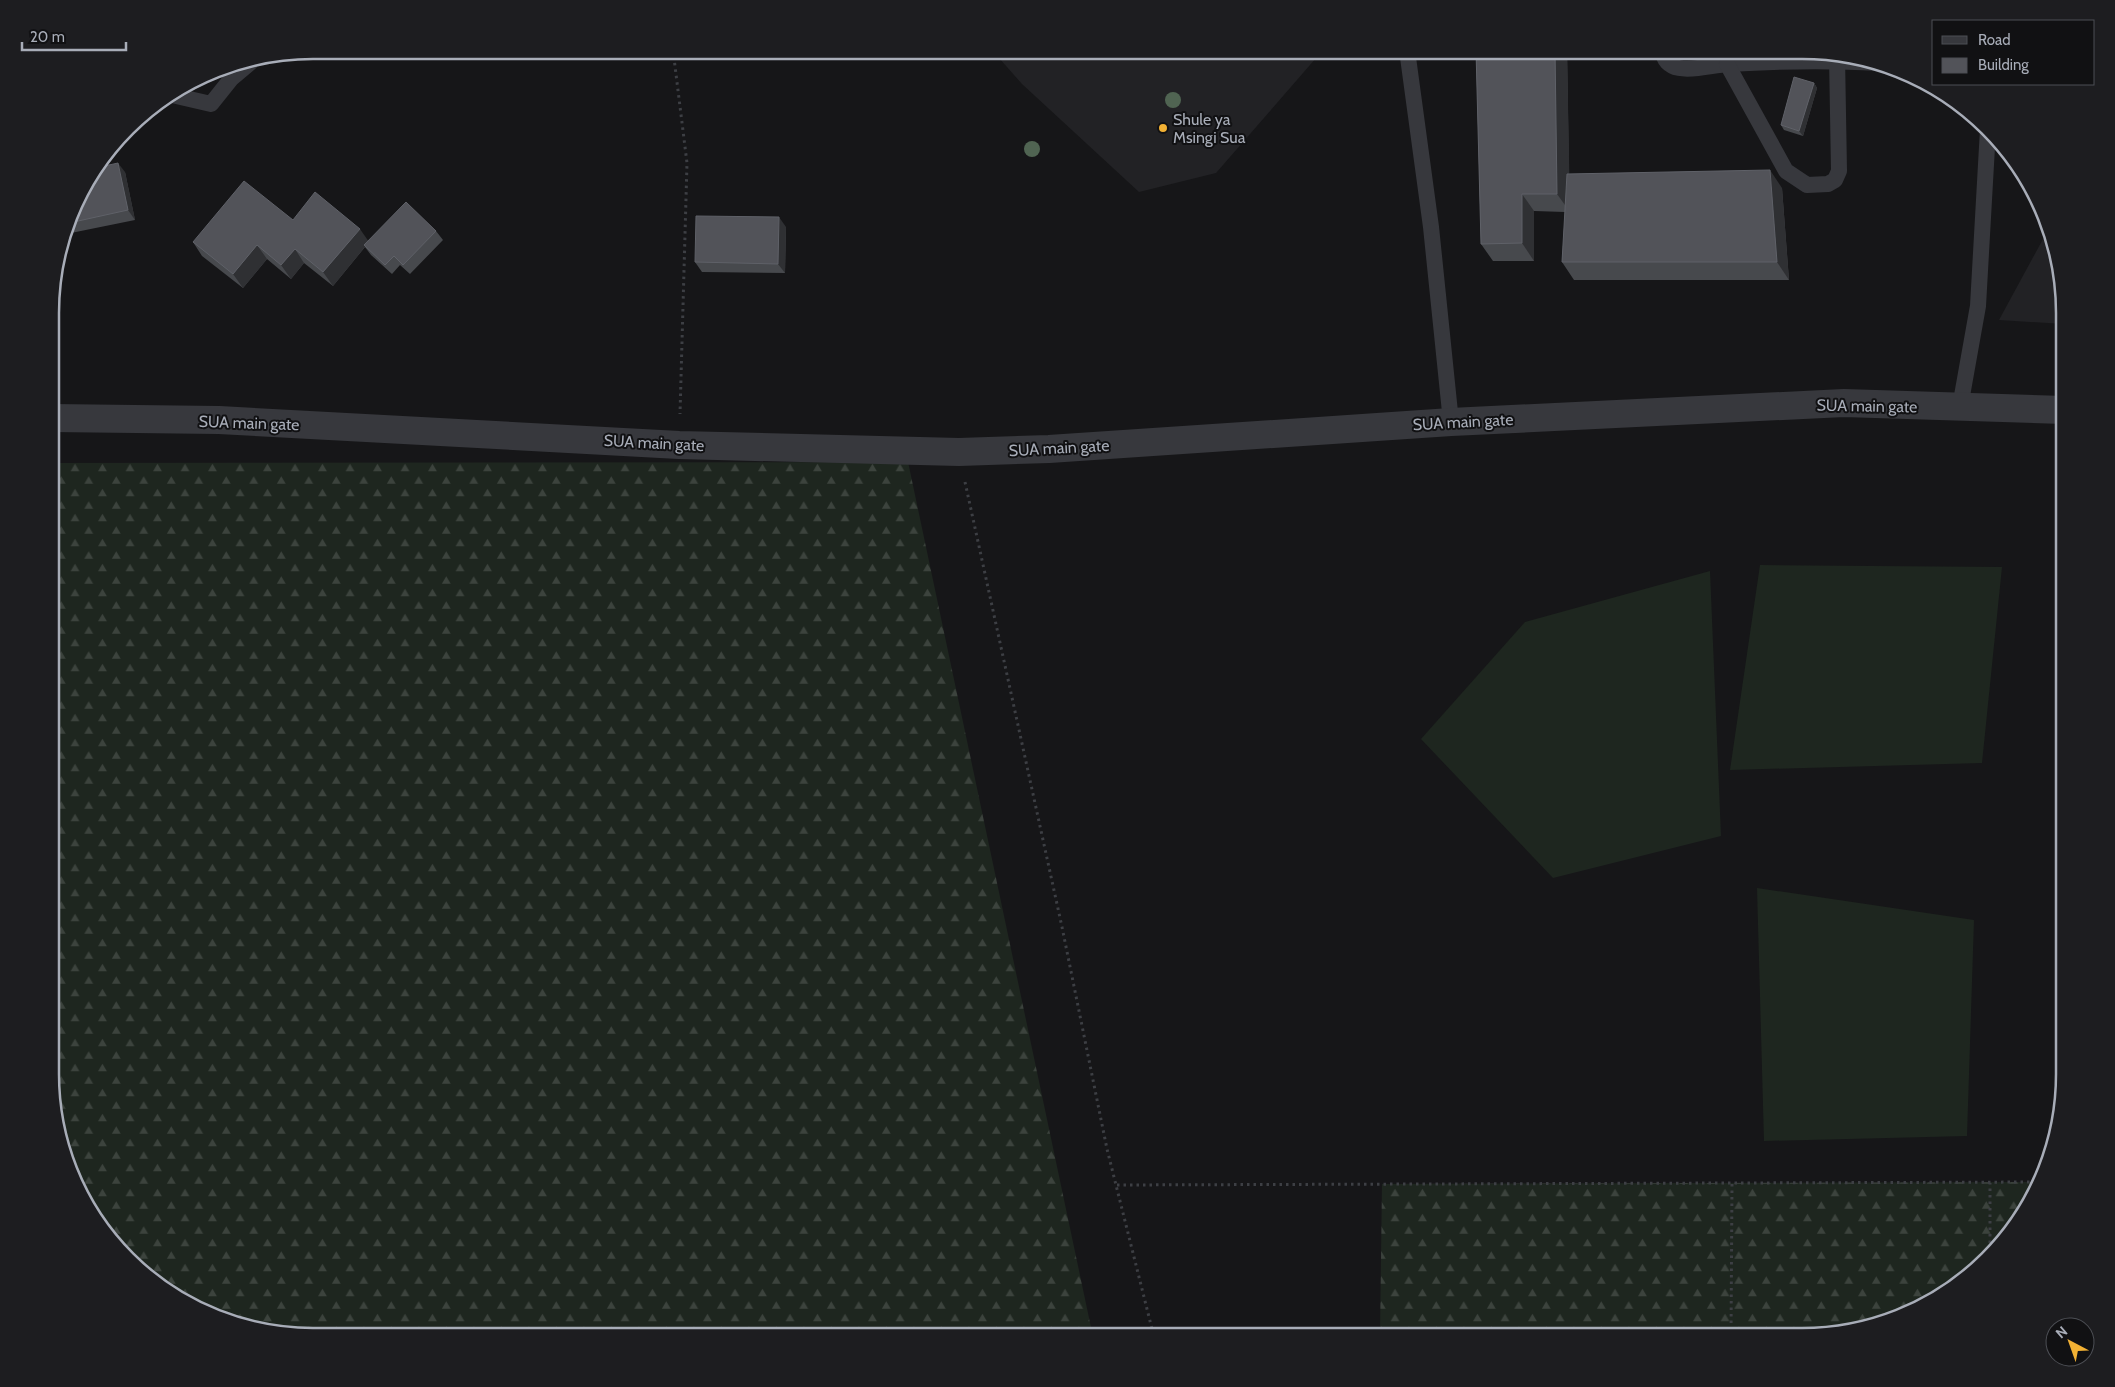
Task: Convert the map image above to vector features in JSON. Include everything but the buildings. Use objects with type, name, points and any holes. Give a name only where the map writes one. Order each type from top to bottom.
[{"type":"street","name":"SUA main gate","points":[[59,418],[219,420],[679,445],[958,452],[1049,449],[1451,422],[1844,403],[2056,410]]},
{"type":"lane","points":[[1408,59],[1431,227],[1451,422]]},
{"type":"lane","points":[[1665,59],[1669,65],[1681,68],[1819,59]]},
{"type":"lane","points":[[1727,64],[1786,171],[1807,185],[1828,184],[1835,180],[1838,171],[1837,61]]},
{"type":"lane","points":[[180,97],[211,104],[231,79],[243,68]]},
{"type":"lane","points":[[1960,408],[1978,306],[1987,139]]},
{"type":"path","points":[[674,59],[688,163],[679,445]]},
{"type":"path","points":[[958,452],[1117,1185],[1152,1328]]},
{"type":"path","points":[[1117,1185],[2032,1182]]},
{"type":"path","points":[[1731,1328],[1732,1183]]},
{"type":"path","points":[[1990,1183],[1990,1245]]},
{"type":"shaded area","name":"Shule ya Msingi Sua","points":[[1000,59],[1315,59],[1216,173],[1139,192],[1022,84]]},
{"type":"shaded area","points":[[2045,236],[2054,280],[2056,324],[1999,320]]},
{"type":"green space","points":[[908,462],[1091,1328],[296,1328],[247,1320],[215,1309],[186,1294],[158,1276],[133,1254],[111,1229],[85,1187],[67,1140],[59,1091],[59,463]]},
{"type":"green space","points":[[1760,565],[2002,567],[1982,763],[1730,770]]},
{"type":"green space","points":[[1710,571],[1721,836],[1553,878],[1421,739],[1525,622]]},
{"type":"green space","points":[[1757,888],[1974,920],[1967,1136],[1764,1141]]},
{"type":"green space","points":[[2032,1182],[2004,1229],[1982,1254],[1957,1276],[1929,1294],[1900,1309],[1868,1320],[1819,1328],[1380,1328],[1382,1184]]},
{"type":"place","name":"Shule ya Msingi Sua","points":[[1163,128]]}]
